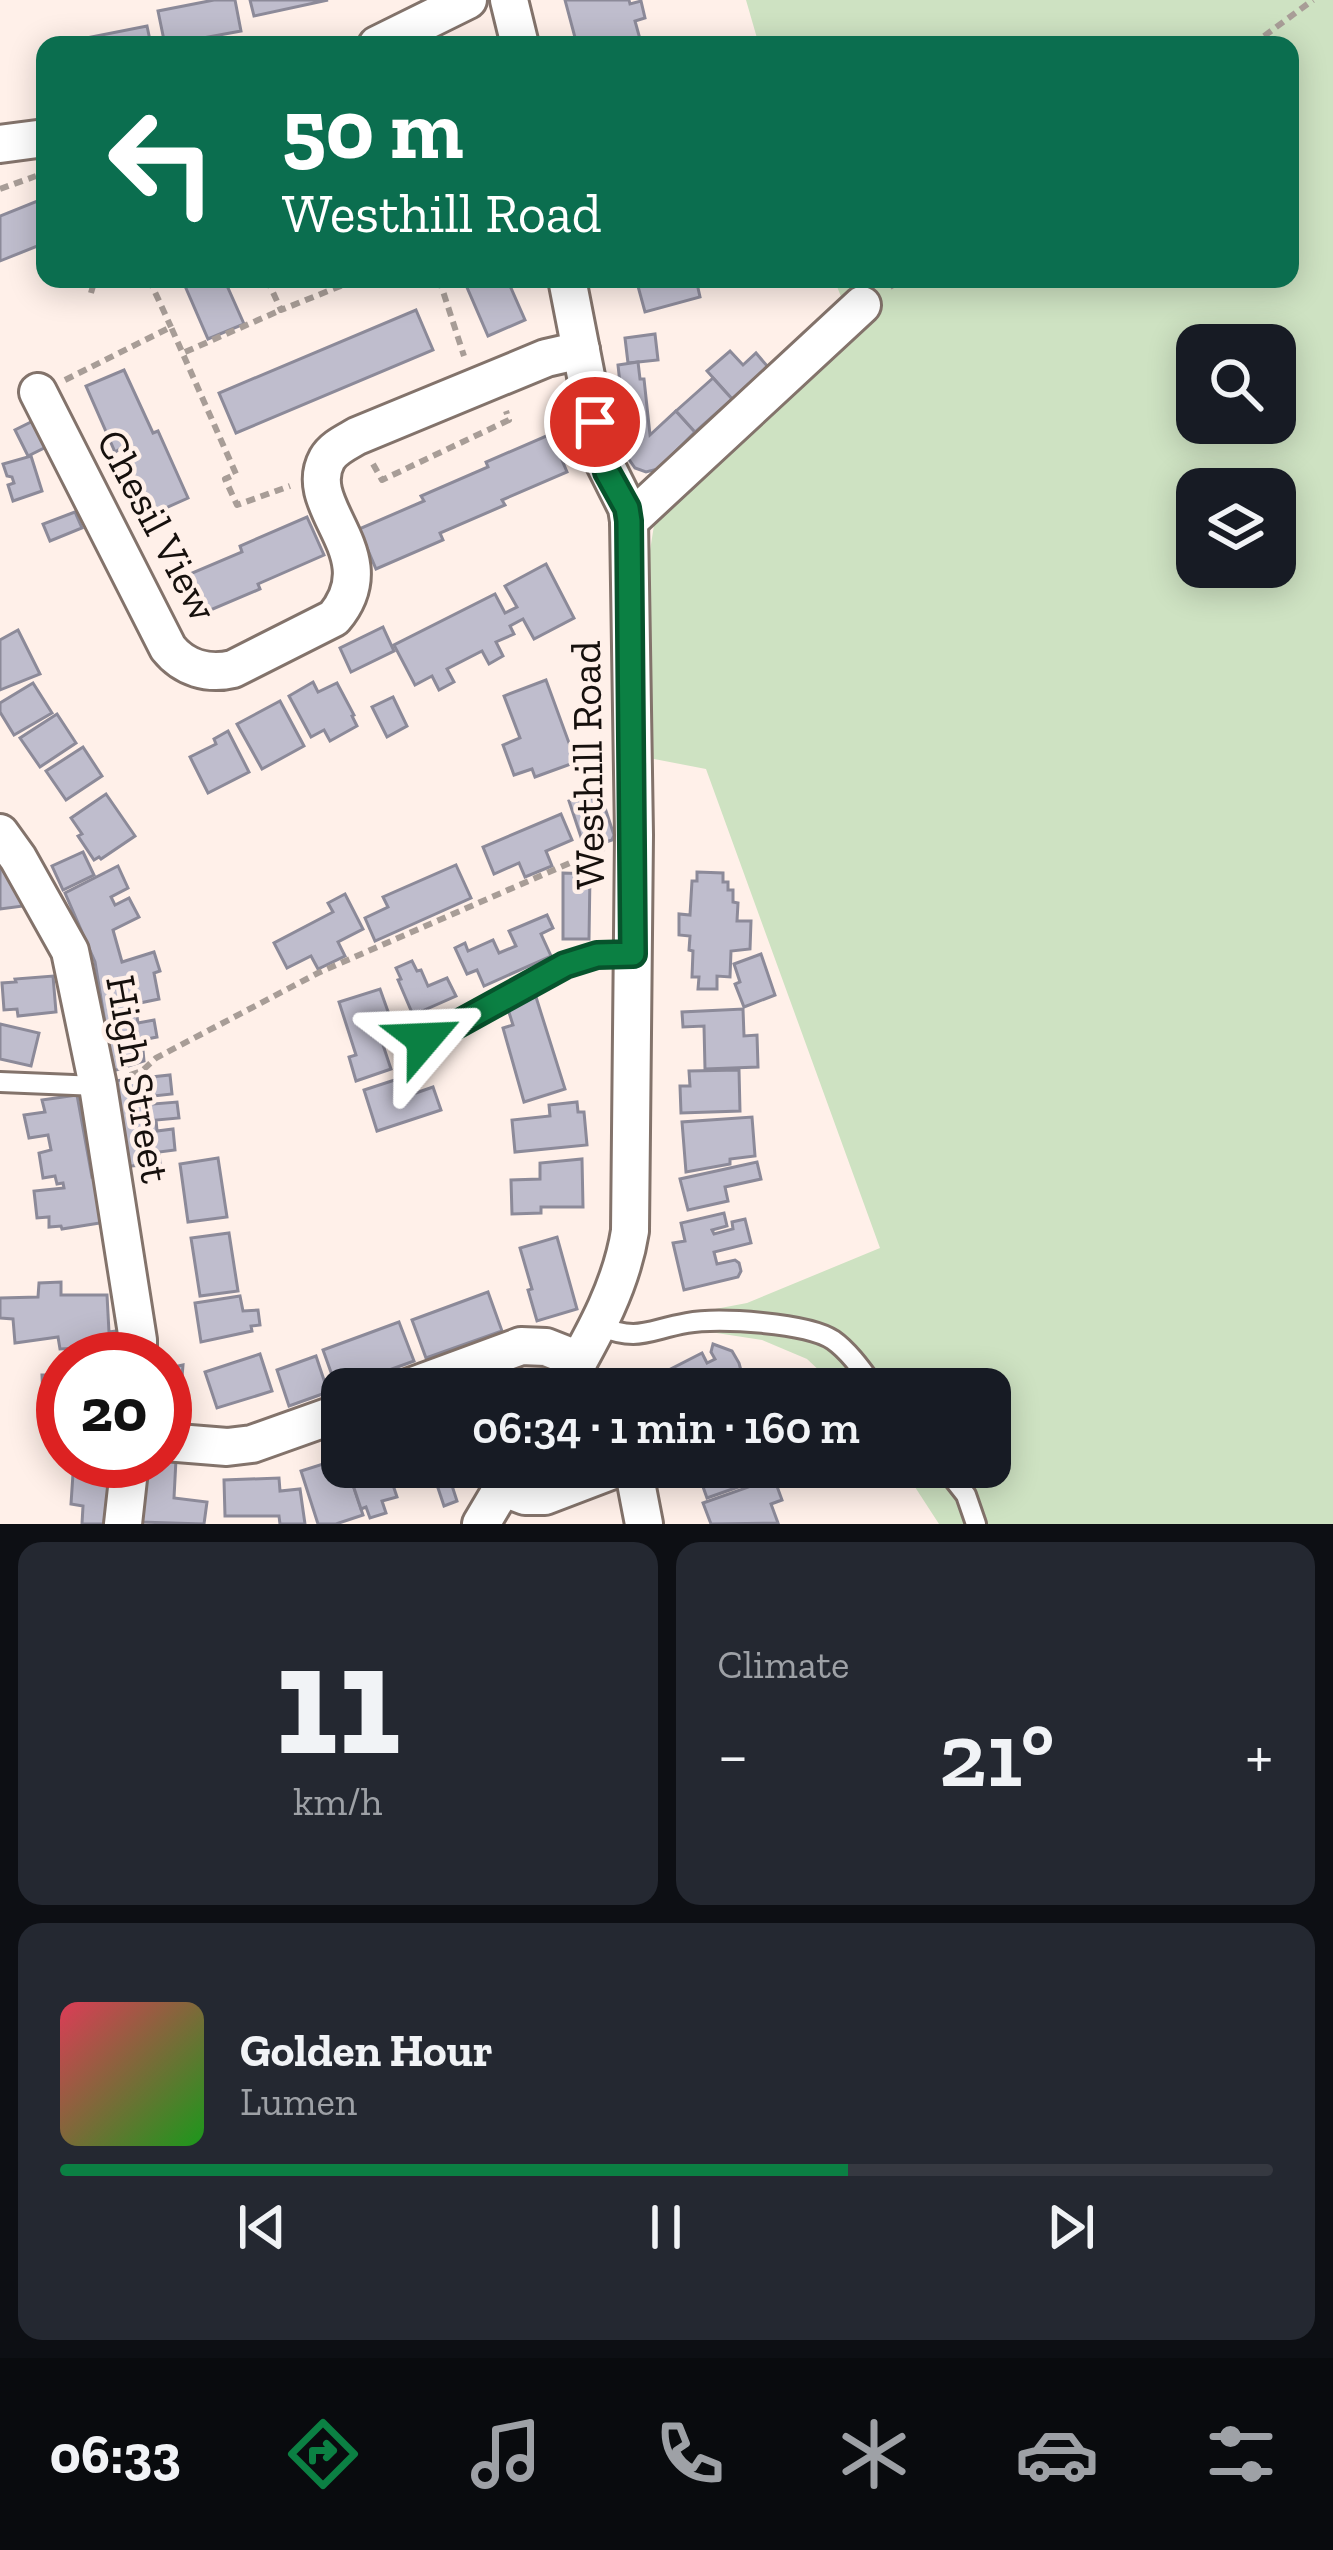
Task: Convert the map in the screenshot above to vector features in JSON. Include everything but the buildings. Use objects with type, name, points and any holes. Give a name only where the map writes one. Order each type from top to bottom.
[{"type":"street","points":[[394,36],[468,0]]},
{"type":"street","points":[[509,0],[518,36]]},
{"type":"street","points":[[0,144],[36,139]]},
{"type":"street","name":"Westhill Road","points":[[569,288],[602,458],[629,521],[634,835],[630,1232],[617,1283],[575,1368]]},
{"type":"street","points":[[629,521],[862,305]]},
{"type":"street","points":[[323,480],[328,457],[357,436],[547,358],[581,350]]},
{"type":"street","name":"Chesil View","points":[[38,392],[168,648],[182,663],[201,670],[233,669],[340,612],[352,584],[352,562],[323,480]]},
{"type":"street","name":"High Street","points":[[0,833],[70,951],[98,1086],[137,1332]]},
{"type":"street","points":[[461,1368],[521,1346],[546,1347],[565,1368]]},
{"type":"street","points":[[192,1444],[252,1444],[321,1419]]},
{"type":"street","points":[[123,1524],[127,1488]]},
{"type":"street","points":[[481,1524],[502,1488]]},
{"type":"street","points":[[518,1488],[525,1496],[545,1496],[566,1488]]},
{"type":"street","points":[[637,1488],[644,1524]]},
{"type":"lane","points":[[424,1039],[565,965],[597,955],[633,954]]},
{"type":"lane","points":[[0,1082],[98,1086]]},
{"type":"lane","points":[[598,1326],[631,1336],[694,1321],[791,1325],[835,1341],[858,1368]]},
{"type":"lane","points":[[960,1488],[976,1524]]},
{"type":"path","points":[[1264,36],[1312,0]]},
{"type":"path","points":[[0,189],[36,175]]},
{"type":"path","points":[[91,293],[92,288]]},
{"type":"path","points":[[153,288],[236,474],[225,479],[237,505],[282,488],[323,480]]},
{"type":"path","points":[[271,288],[281,310]]},
{"type":"path","points":[[184,353],[336,288]]},
{"type":"path","points":[[357,436],[382,479],[508,420],[485,383],[443,288]]},
{"type":"path","points":[[38,392],[171,327]]},
{"type":"path","points":[[98,1086],[142,1071],[156,1058],[318,973],[634,835]]},
{"type":"green space","points":[[746,0],[1333,0],[1333,1524],[939,1524],[916,1488],[1011,1488],[1011,1368],[817,1368],[807,1359],[762,1340],[697,1330],[694,1313],[747,1303],[880,1248],[706,769],[649,758],[647,570],[657,506],[850,319],[838,288],[1299,288],[1299,36],[756,36]]},
{"type":"route","points":[[424,1039],[581,958],[633,954],[629,521],[602,458],[595,422]]}]
